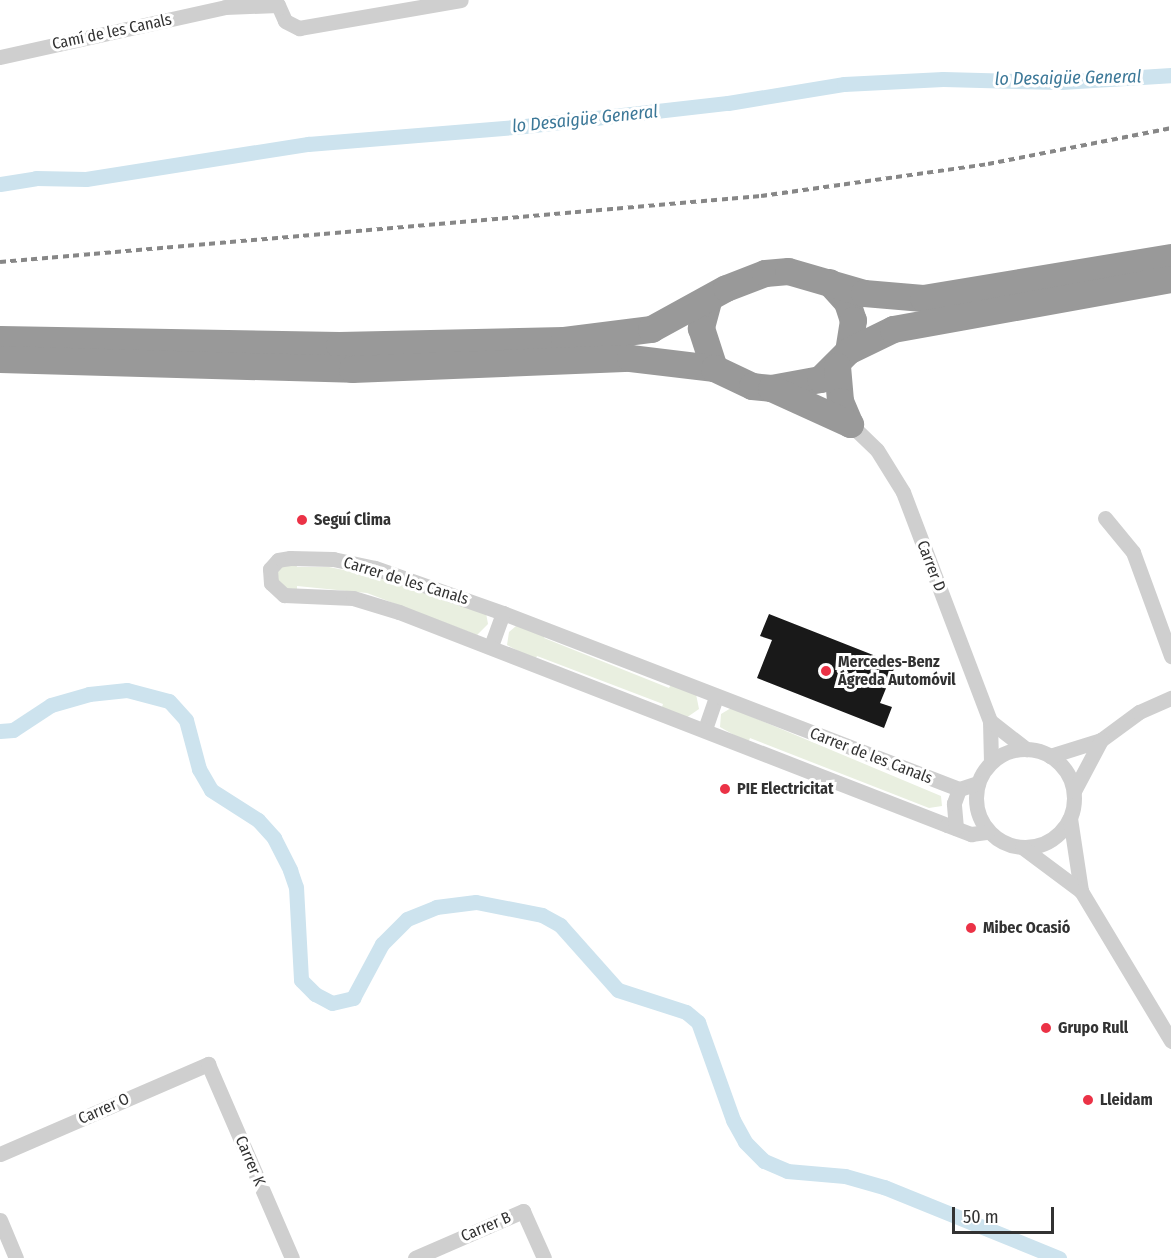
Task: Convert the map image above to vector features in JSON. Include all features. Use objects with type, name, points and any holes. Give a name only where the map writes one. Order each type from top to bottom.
[{"type":"highway","points":[[0,339],[339,345],[564,340],[651,328],[708,301],[726,288],[765,273],[788,271],[880,296],[923,297],[1171,257]]},
{"type":"highway","points":[[0,359],[352,369],[630,358],[714,368],[752,386],[771,388],[820,379],[871,336],[921,321],[1171,279]]},
{"type":"highway","points":[[829,282],[847,302],[853,320],[843,358],[840,401],[850,424]]},
{"type":"highway","points":[[708,301],[700,328],[714,368]]},
{"type":"highway","points":[[771,388],[850,424]]},
{"type":"street","name":"Camí de les Canals","points":[[0,57],[225,7],[279,2],[285,21],[299,28],[461,0]]},
{"type":"street","name":"Carrer D","points":[[850,424],[877,450],[903,492],[990,721],[991,762]]},
{"type":"street","points":[[1105,518],[1133,552],[1171,656]]},
{"type":"street","name":"Carrer de les Canals","points":[[959,789],[503,613],[354,562],[290,558],[278,560],[270,569],[272,583],[284,595],[353,598],[491,646],[971,834],[988,832]]},
{"type":"street","points":[[491,646],[503,613]]},
{"type":"street","points":[[705,729],[716,697]]},
{"type":"street","points":[[1050,756],[1101,740],[1139,712],[1171,698]]},
{"type":"street","points":[[990,721],[1026,749],[1050,756],[1066,771],[1074,792]]},
{"type":"street","points":[[1101,740],[1074,792],[1070,818],[1082,891],[1171,1041]]},
{"type":"street","points":[[1026,749],[991,762],[978,783],[975,804],[988,832],[1022,847],[1082,891]]},
{"type":"street","points":[[956,828],[954,803],[959,789],[978,783]]},
{"type":"street","points":[[1022,847],[1050,841],[1070,818]]},
{"type":"street","name":"Carrer O","points":[[0,1154],[208,1064]]},
{"type":"street","name":"Carrer K","points":[[208,1064],[292,1258]]},
{"type":"street","name":"Carrer B","points":[[415,1258],[524,1211],[544,1258]]},
{"type":"street","points":[[0,1220],[16,1258]]},
{"type":"green space","points":[[296,562],[297,567],[329,567],[388,579],[486,613],[488,624],[477,635],[367,593],[297,586],[297,591],[289,591],[278,581],[277,574],[283,565]]},
{"type":"green space","points":[[516,626],[546,634],[544,638],[669,688],[672,683],[696,694],[699,709],[686,718],[661,710],[663,704],[537,656],[535,660],[507,645],[509,632]]},
{"type":"green space","points":[[731,708],[941,796],[942,806],[929,808],[750,738],[748,743],[720,727],[721,714]]},
{"type":"building","name":"Mercedes-Benz Ágreda Automóvil","points":[[769,614],[896,664],[880,703],[892,707],[884,728],[757,678],[772,640],[760,636]]},
{"type":"waterway","name":"lo Desaigüe General","points":[[0,184],[36,178],[86,179],[308,144],[525,126],[728,103],[844,84],[943,79],[1061,82],[1171,75]]},
{"type":"waterway","points":[[0,731],[13,730],[51,705],[89,694],[127,690],[169,701],[186,720],[199,769],[211,790],[258,820],[274,838],[290,870],[296,887],[301,980],[315,994],[332,1003],[353,998],[382,944],[407,919],[436,907],[476,902],[542,915],[560,925],[618,990],[686,1012],[698,1022],[733,1120],[745,1142],[764,1161],[787,1171],[845,1176],[884,1187],[1059,1258]]},
{"type":"railway","points":[[0,262],[761,196],[988,164],[1171,128]]},
{"type":"place","name":"Seguí Clima","points":[[302,520]]},
{"type":"place","name":"Mercedes-Benz Ágreda Automóvil","points":[[826,671]]},
{"type":"place","name":"PIE Electricitat","points":[[725,789]]},
{"type":"place","name":"Mibec Ocasió","points":[[971,928]]},
{"type":"place","name":"Grupo Rull","points":[[1046,1028]]},
{"type":"place","name":"Lleidam","points":[[1088,1100]]}]
